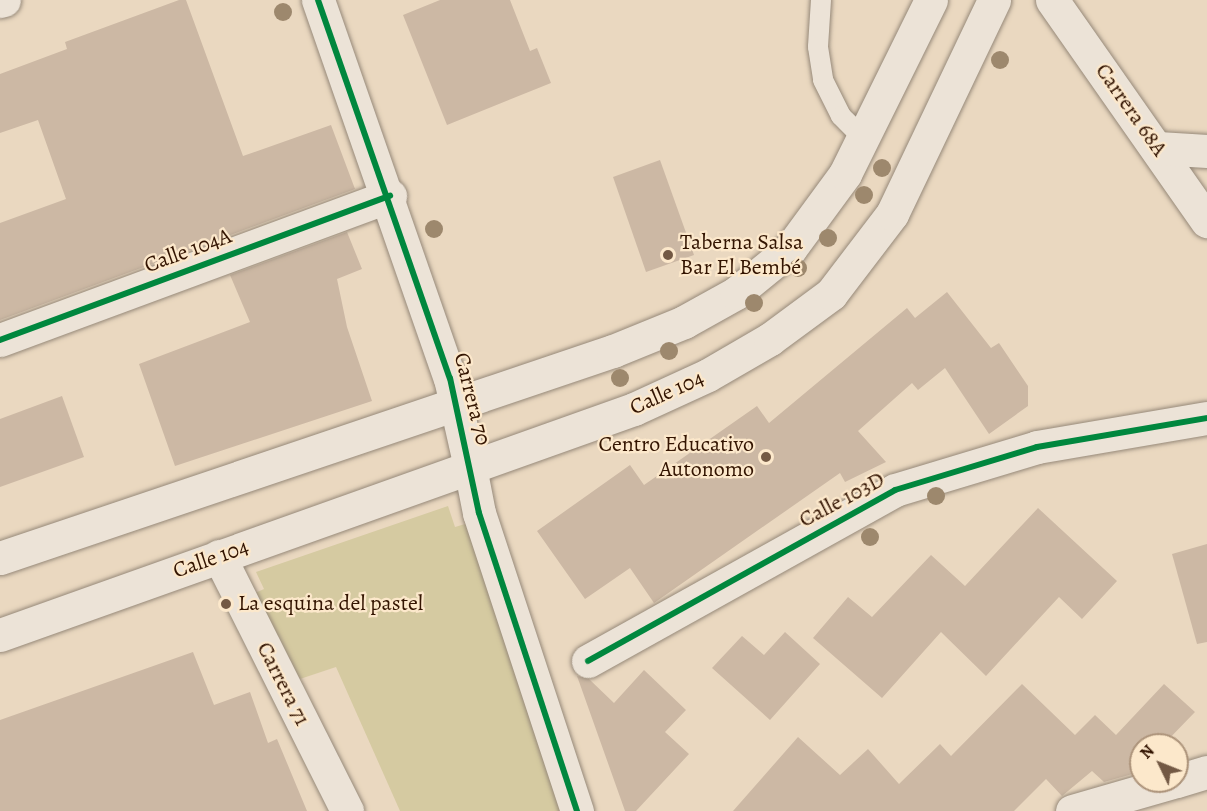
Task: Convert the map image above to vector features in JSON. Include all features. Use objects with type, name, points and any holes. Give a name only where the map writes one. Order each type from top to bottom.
[{"type":"street","name":"Carrera 70","points":[[318,0],[390,196],[454,402],[479,513],[577,811]]},
{"type":"street","points":[[0,558],[454,402],[623,347],[684,322],[736,293],[790,249],[845,174],[931,0]]},
{"type":"street","name":"Calle 104","points":[[0,635],[634,409],[708,375],[771,339],[831,294],[892,214],[994,0]]},
{"type":"street","name":"Carrera 68A","points":[[1052,0],[1158,147],[1207,221]]},
{"type":"street","points":[[1158,147],[1207,151]]},
{"type":"street","name":"Calle 104A","points":[[0,340],[390,196]]},
{"type":"street","name":"Calle 103D","points":[[588,661],[895,490],[1037,447],[1207,418]]},
{"type":"street","name":"Carrera 71","points":[[219,556],[347,811]]},
{"type":"street","points":[[1189,777],[1207,772]]},
{"type":"street","points":[[1072,811],[1135,793]]},
{"type":"lane","points":[[821,0],[819,47],[824,80],[841,116],[863,138]]},
{"type":"shaded area","points":[[448,506],[455,527],[472,522],[569,811],[400,811],[336,667],[300,679],[251,595],[264,589],[256,572]]},
{"type":"building","points":[[179,0],[186,0],[243,156],[331,125],[355,189],[0,320],[0,223],[66,199],[38,120],[0,133],[0,74],[67,49],[65,42]]},
{"type":"building","points":[[440,0],[510,0],[530,51],[537,48],[551,83],[447,125],[403,15]]},
{"type":"building","points":[[660,160],[694,255],[646,272],[613,177]]},
{"type":"building","points":[[347,232],[362,269],[337,279],[347,327],[372,401],[175,466],[139,364],[250,322],[230,275]]},
{"type":"building","points":[[947,292],[991,348],[999,343],[1028,386],[1028,406],[989,434],[945,368],[918,390],[912,383],[858,431],[886,462],[845,482],[840,473],[654,603],[630,568],[585,599],[537,531],[630,465],[644,485],[757,406],[769,423],[907,308],[915,318]]},
{"type":"building","points":[[62,396],[84,457],[0,487],[0,419]]},
{"type":"building","points":[[1038,508],[1117,581],[1082,619],[1059,597],[986,676],[941,632],[882,698],[813,638],[848,597],[872,617],[931,555],[965,586]]},
{"type":"building","points":[[1207,544],[1207,642],[1197,644],[1172,554]]},
{"type":"building","points":[[785,632],[820,664],[770,720],[712,668],[742,636],[764,655]]},
{"type":"building","points":[[193,652],[214,705],[250,692],[268,743],[277,739],[307,811],[0,811],[0,720]]},
{"type":"building","points":[[644,670],[686,710],[665,732],[689,754],[636,811],[625,811],[577,676],[589,679],[614,703]]},
{"type":"building","points":[[1022,684],[1075,735],[1095,715],[1116,735],[1164,684],[1195,712],[1175,733],[1129,733],[1129,775],[1104,782],[1092,771],[1062,796],[1046,779],[1014,811],[733,811],[798,737],[840,775],[868,749],[899,784],[940,744],[951,756]]},
{"type":"cycle path","points":[[318,0],[450,378],[479,513],[577,811]]},
{"type":"cycle path","points":[[0,340],[390,196]]},
{"type":"cycle path","points":[[588,661],[895,490],[1037,447],[1207,418]]},
{"type":"place","name":"Taberna Salsa Bar El Bembé","points":[[668,255]]},
{"type":"place","name":"Centro Educativo Autonomo","points":[[766,457]]},
{"type":"place","name":"La esquina del pastel","points":[[226,604]]}]
